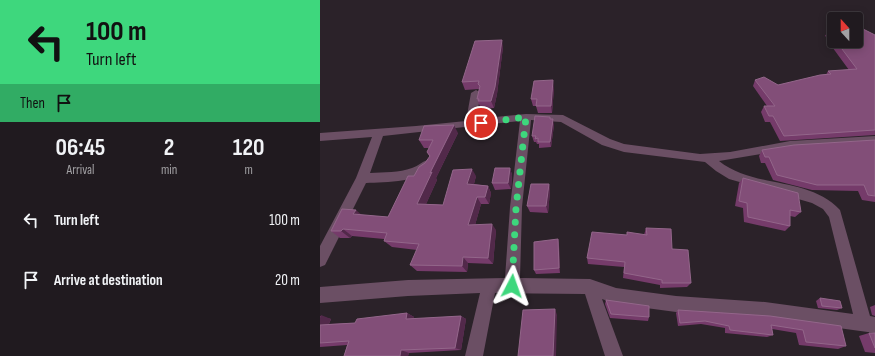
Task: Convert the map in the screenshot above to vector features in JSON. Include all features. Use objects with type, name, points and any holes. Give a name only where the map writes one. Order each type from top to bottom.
[{"type":"street","points":[[470,124],[476,93]]},
{"type":"street","points":[[512,286],[516,208],[526,117]]},
{"type":"street","points":[[320,137],[379,133],[526,117],[547,117],[563,119],[606,142],[624,148],[708,158],[730,156],[790,145],[875,140]]},
{"type":"street","points":[[320,260],[362,178],[379,133]]},
{"type":"street","points":[[320,295],[408,288],[489,285],[590,287],[616,296],[676,304],[765,310],[870,325],[835,214],[828,205],[811,196],[734,176],[716,165],[708,158]]},
{"type":"street","points":[[362,178],[404,175],[424,169],[428,164]]},
{"type":"street","points":[[474,356],[489,285]]},
{"type":"street","points":[[590,287],[614,356]]},
{"type":"building","points":[[863,29],[875,35],[875,130],[784,136],[773,116],[769,116],[764,106],[775,106],[755,80],[764,77],[778,85],[820,75],[831,74],[828,71],[857,69],[841,48],[863,48]]},
{"type":"building","points":[[502,40],[495,87],[491,101],[478,101],[479,99],[477,99],[480,86],[478,84],[479,81],[462,82],[475,41]]},
{"type":"building","points":[[553,80],[551,106],[536,106],[537,99],[531,99],[534,81]]},
{"type":"building","points":[[535,116],[550,117],[550,119],[553,119],[550,142],[538,142],[538,138],[535,139],[536,136],[532,136]]},
{"type":"building","points":[[454,125],[430,173],[432,172],[417,204],[443,205],[453,170],[472,169],[467,184],[488,186],[485,197],[477,197],[468,225],[492,224],[488,258],[463,257],[462,266],[410,265],[419,244],[384,241],[387,233],[343,229],[341,231],[331,231],[342,209],[356,210],[353,214],[388,217],[408,176],[414,176],[419,167],[425,163],[430,156],[427,152],[433,140],[419,140],[424,126]]},
{"type":"building","points":[[875,140],[875,196],[868,195],[864,185],[817,185],[777,175],[769,157],[765,157],[762,150],[794,145]]},
{"type":"building","points":[[495,168],[510,168],[508,183],[492,183]]},
{"type":"building","points":[[743,178],[798,193],[801,212],[790,210],[790,226],[748,217],[747,203],[739,201]]},
{"type":"building","points":[[531,184],[549,184],[546,206],[527,206]]},
{"type":"building","points":[[646,228],[671,229],[672,249],[688,250],[691,283],[662,283],[662,280],[624,273],[625,262],[587,258],[592,232],[627,235],[627,232],[647,235]]},
{"type":"building","points":[[558,239],[559,268],[534,270],[534,242]]},
{"type":"building","points":[[820,298],[840,301],[842,308],[822,306]]},
{"type":"building","points":[[606,300],[649,306],[649,317],[611,314]]},
{"type":"building","points":[[555,309],[553,356],[518,356],[523,310]]},
{"type":"building","points":[[678,310],[770,316],[841,326],[846,346],[806,342],[803,330],[771,325],[773,335],[730,330],[729,326],[705,321],[680,323]]},
{"type":"building","points":[[407,313],[406,319],[461,316],[455,348],[401,350],[400,356],[344,356],[349,341],[320,343],[320,325],[355,323],[357,319]]},
{"type":"building","points":[[869,333],[875,333],[875,348]]},
{"type":"route","points":[[481,123],[526,117],[516,208],[512,286]]}]
